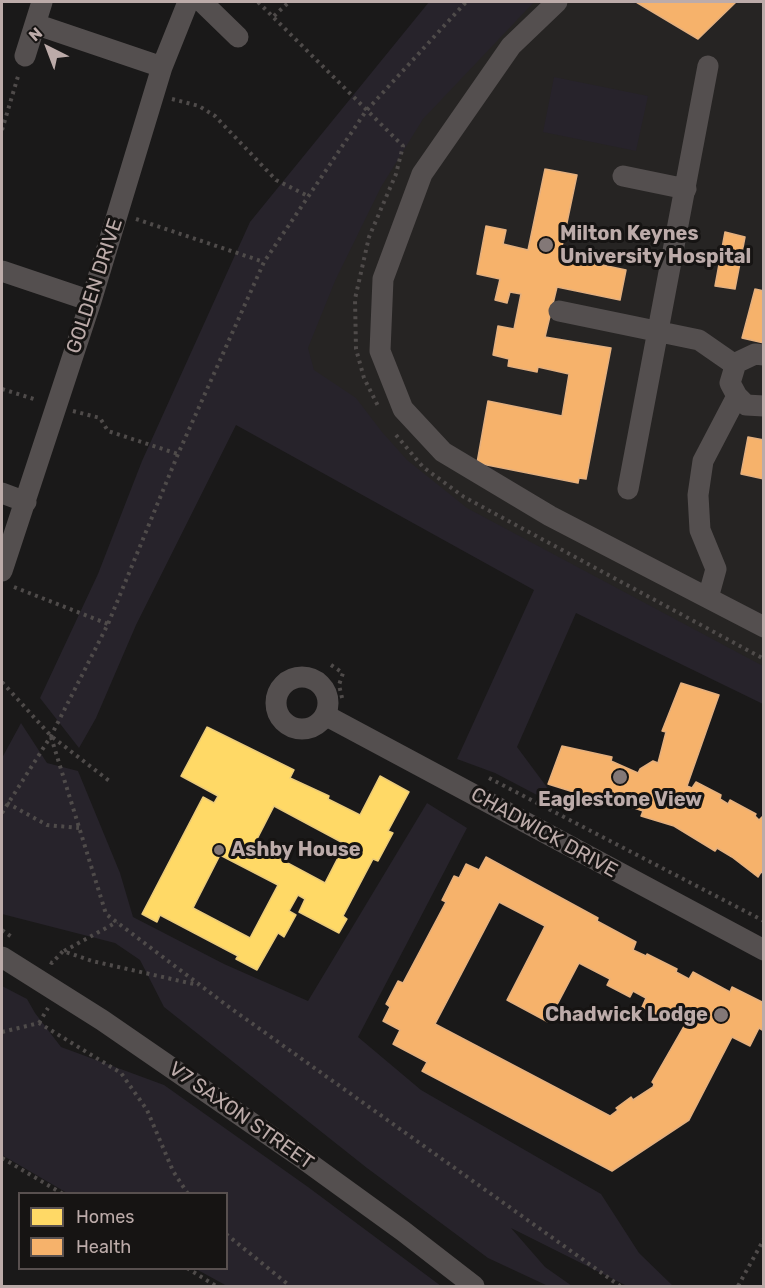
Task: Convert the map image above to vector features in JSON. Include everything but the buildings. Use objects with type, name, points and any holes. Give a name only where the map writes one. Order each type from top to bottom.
[{"type":"street","points":[[25,56],[42,2]]},
{"type":"street","name":"GOLDEN DRIVE","points":[[7,579],[26,502],[91,301],[162,67],[188,2]]},
{"type":"street","points":[[202,2],[238,37]]},
{"type":"street","points":[[557,2],[510,46],[422,174],[383,279],[380,351],[403,409],[442,452],[550,516],[764,627]]},
{"type":"street","points":[[35,24],[162,67]]},
{"type":"street","points":[[628,489],[660,331],[708,66]]},
{"type":"street","points":[[623,176],[686,189]]},
{"type":"street","points":[[2,272],[91,301]]},
{"type":"street","points":[[559,311],[699,340],[735,365]]},
{"type":"street","points":[[764,355],[746,356],[735,365],[730,383],[736,396],[746,405],[764,406]]},
{"type":"street","points":[[708,598],[716,569],[700,530],[698,495],[703,461],[736,396]]},
{"type":"street","points":[[2,493],[26,502]]},
{"type":"street","name":"CHADWICK DRIVE","points":[[325,715],[764,950]]},
{"type":"street","name":"V7 SAXON STREET","points":[[2,957],[102,1020],[298,1155],[403,1231],[474,1287]]},
{"type":"path","points":[[258,2],[403,146],[396,174],[369,237],[355,299],[356,349],[364,378],[381,413]]},
{"type":"path","points":[[274,16],[289,2]]},
{"type":"path","points":[[2,813],[51,736],[108,624],[178,454],[264,262],[366,111],[466,2]]},
{"type":"path","points":[[2,130],[25,56]]},
{"type":"path","points":[[154,94],[199,106],[215,117],[276,180],[308,196]]},
{"type":"path","points":[[118,213],[264,262]]},
{"type":"path","points":[[2,389],[100,418],[108,431],[178,454]]},
{"type":"path","points":[[393,431],[423,467],[464,497],[764,659]]},
{"type":"path","points":[[7,579],[108,624]]},
{"type":"path","points":[[331,665],[343,673],[339,685],[347,706]]},
{"type":"path","points":[[2,682],[51,736],[112,783]]},
{"type":"path","points":[[51,736],[106,914],[620,1287]]},
{"type":"path","points":[[481,774],[514,788],[764,921]]},
{"type":"path","points":[[8,803],[47,825],[80,828]]},
{"type":"path","points":[[44,958],[52,963],[63,951],[117,922]]},
{"type":"path","points":[[2,930],[18,941]]},
{"type":"path","points":[[63,951],[92,961],[201,985]]},
{"type":"path","points":[[2,1032],[39,1023],[120,1073],[147,1110],[173,1171],[187,1192]]},
{"type":"path","points":[[2,1158],[60,1192]]},
{"type":"path","points":[[228,1236],[290,1287]]},
{"type":"path","points":[[738,1287],[764,1239]]},
{"type":"path","points":[[189,1270],[216,1287]]},
{"type":"shaded area","points":[[429,2],[534,2],[423,119],[381,187],[335,281],[308,348],[314,370],[356,398],[407,460],[467,508],[763,666],[763,704],[576,613],[517,747],[549,790],[537,795],[495,773],[457,759],[534,590],[236,425],[136,625],[96,718],[79,748],[40,698],[98,574],[142,461],[250,222]]},
{"type":"shaded area","name":"Milton Keynes University Hospital","points":[[513,2],[763,2],[763,676],[382,470],[267,364],[392,125]]},
{"type":"shaded area","points":[[554,77],[648,96],[636,151],[543,132]]},
{"type":"shaded area","points":[[21,723],[47,763],[78,771],[120,873],[133,917],[224,964],[308,1001],[427,803],[467,828],[358,1037],[421,1090],[601,1194],[639,1253],[673,1286],[627,1286],[511,1228],[545,1267],[572,1286],[548,1286],[488,1258],[367,1168],[164,1007],[140,960],[115,943],[2,914],[2,758]]},
{"type":"shaded area","points":[[2,986],[27,999],[61,1047],[164,1085],[308,1187],[441,1286],[227,1286],[198,1270],[228,1270],[228,1192],[65,1192],[2,1155]]},
{"type":"place","name":"Milton Keynes University Hospital","points":[[546,245]]},
{"type":"place","name":"Eaglestone View","points":[[620,777]]},
{"type":"place","name":"Ashby House","points":[[219,850]]},
{"type":"place","name":"Chadwick Lodge","points":[[721,1015]]}]
